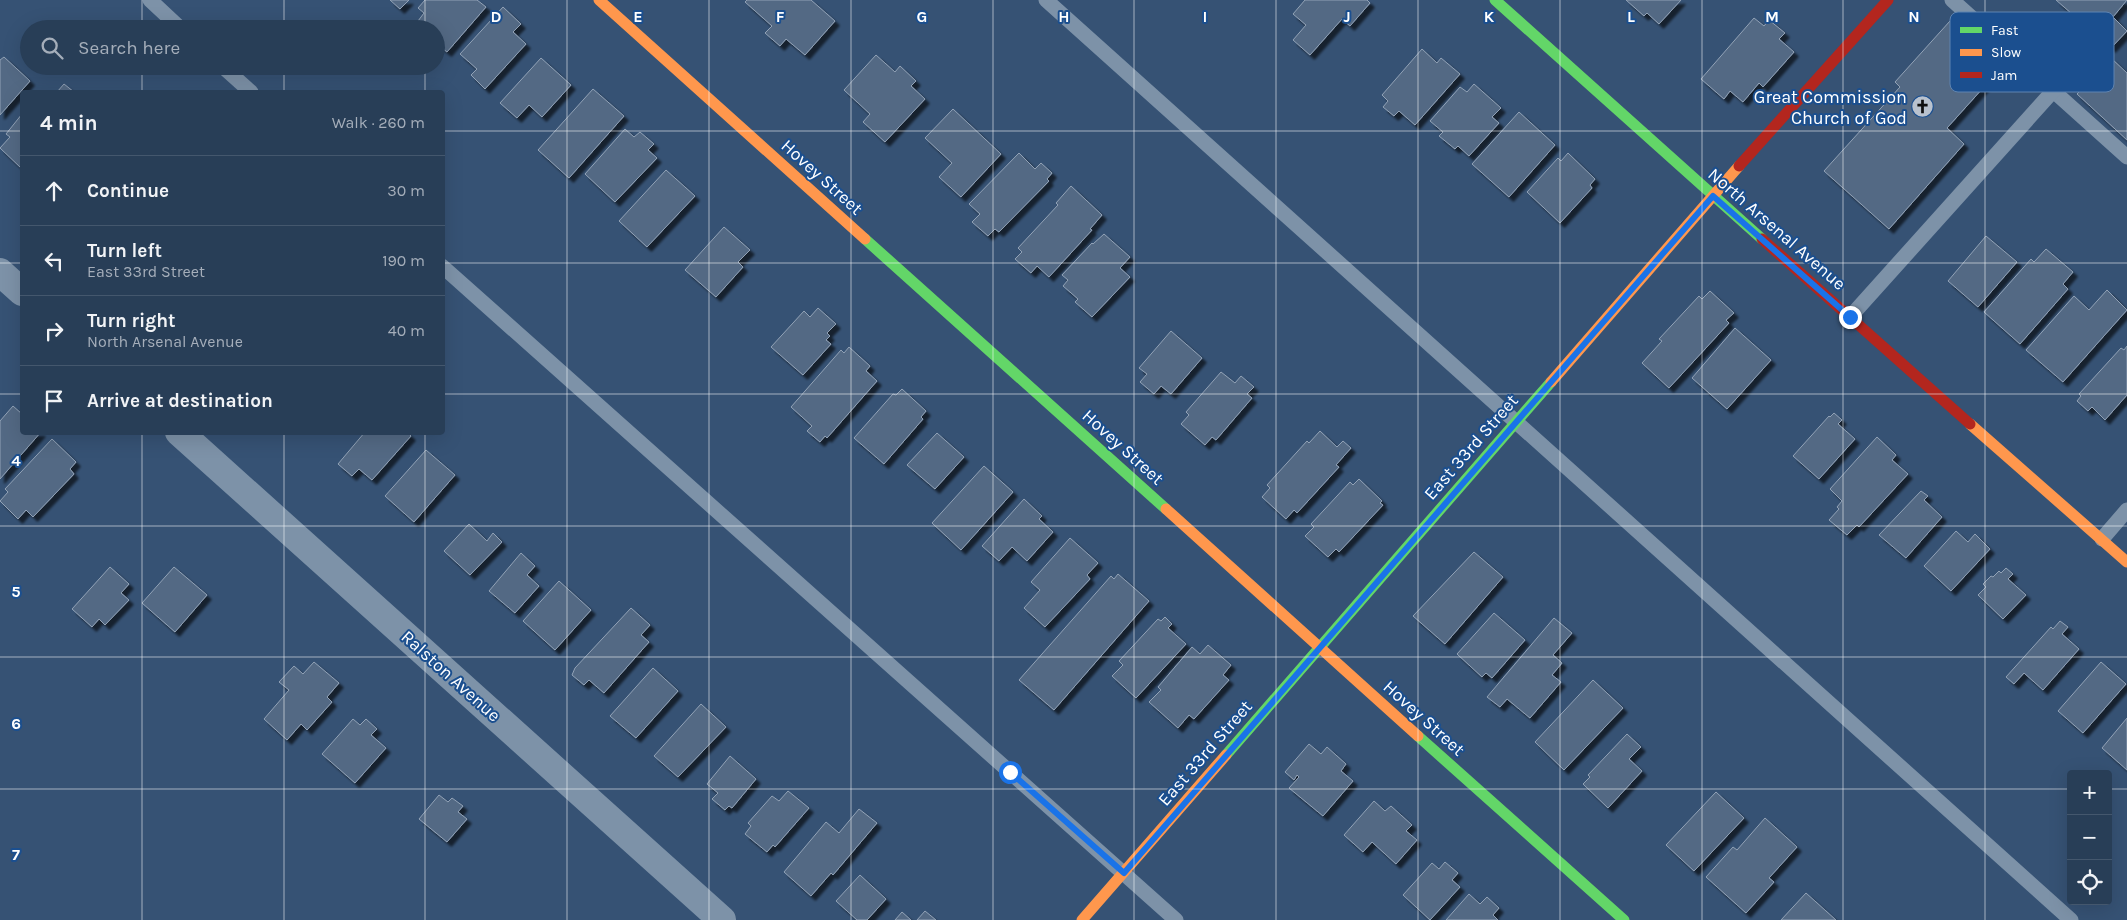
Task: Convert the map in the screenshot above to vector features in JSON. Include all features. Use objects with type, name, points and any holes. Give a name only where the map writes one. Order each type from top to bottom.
[{"type":"street","name":"Hovey Street","points":[[599,0],[1624,920]]},
{"type":"street","name":"North Arsenal Avenue","points":[[1495,0],[1713,196],[2127,562]]},
{"type":"street","name":"East 33rd Street","points":[[1082,920],[1713,196],[1888,0]]},
{"type":"street","points":[[0,272],[20,290]]},
{"type":"street","name":"Ralston Avenue","points":[[183,435],[722,920]]},
{"type":"lane","points":[[150,0],[171,20]]},
{"type":"lane","points":[[1046,0],[1515,423],[2071,920]]},
{"type":"lane","points":[[1952,0],[1965,12]]},
{"type":"lane","points":[[232,75],[249,90]]},
{"type":"lane","points":[[1850,317],[2052,92]]},
{"type":"lane","points":[[2054,92],[2127,157]]},
{"type":"lane","points":[[445,269],[1176,920]]},
{"type":"lane","points":[[2102,539],[2127,510]]},
{"type":"building","points":[[390,0],[409,0],[400,9]]},
{"type":"building","points":[[425,0],[477,0],[486,7],[447,52],[445,50],[445,20],[419,20],[424,13],[418,8]]},
{"type":"building","points":[[747,0],[811,0],[835,21],[805,55],[786,39],[780,46],[765,33],[772,26],[745,2]]},
{"type":"building","points":[[1305,0],[1367,0],[1370,3],[1350,26],[1342,19],[1310,55],[1293,40],[1306,25],[1293,14]]},
{"type":"building","points":[[1626,0],[1681,0],[1659,24],[1647,13],[1644,16]]},
{"type":"building","points":[[2056,0],[2127,0],[2114,16],[2114,12],[2070,12]]},
{"type":"building","points":[[503,7],[521,24],[513,32],[526,44],[485,89],[471,75],[477,69],[460,54]]},
{"type":"building","points":[[1754,18],[1764,26],[1769,20],[1785,33],[1779,39],[1794,52],[1763,87],[1759,83],[1743,102],[1730,91],[1724,99],[1701,79]]},
{"type":"building","points":[[2114,18],[2127,31],[2114,45]]},
{"type":"building","name":"Great Commission Church of God","points":[[1950,21],[1950,92],[1979,92],[1947,128],[1964,144],[1889,229],[1824,171],[1900,87],[1895,82]]},
{"type":"building","points":[[1422,49],[1437,63],[1441,58],[1460,74],[1415,125],[1399,111],[1394,116],[1383,107],[1388,101],[1382,95]]},
{"type":"building","points":[[876,55],[895,72],[900,66],[916,81],[911,86],[925,99],[885,142],[863,122],[870,114],[844,90]]},
{"type":"building","points":[[4,57],[20,72],[20,75],[24,75],[30,81],[20,90],[0,115],[0,60]]},
{"type":"building","points":[[541,58],[571,85],[542,117],[529,105],[517,118],[500,103]]},
{"type":"building","points":[[2114,61],[2127,73],[2127,140],[2077,94],[2079,92],[2114,92]]},
{"type":"building","points":[[64,84],[72,90],[59,90]]},
{"type":"building","points":[[1474,84],[1501,108],[1492,117],[1499,123],[1469,156],[1458,146],[1455,149],[1439,136],[1443,132],[1430,121],[1460,87],[1467,92]]},
{"type":"building","points":[[593,89],[624,116],[569,178],[538,150]]},
{"type":"building","points":[[953,109],[1001,154],[961,197],[939,177],[952,163],[925,138]]},
{"type":"building","points":[[1519,112],[1555,145],[1509,197],[1472,164]]},
{"type":"building","points":[[20,116],[20,167],[0,148],[10,137],[6,134]]},
{"type":"building","points":[[625,129],[634,137],[640,132],[654,144],[648,150],[657,158],[615,202],[585,174]]},
{"type":"building","points":[[1019,153],[1035,169],[1041,163],[1052,173],[1047,179],[1049,181],[999,232],[995,229],[988,236],[972,222],[980,214],[969,204]]},
{"type":"building","points":[[1568,153],[1595,179],[1590,185],[1592,188],[1560,223],[1527,192],[1558,158],[1561,161]]},
{"type":"building","points":[[666,170],[695,196],[647,247],[619,221]]},
{"type":"building","points":[[1071,186],[1102,215],[1090,229],[1092,230],[1049,277],[1037,266],[1031,273],[1015,259],[1022,252],[1018,248],[1058,205],[1056,203]]},
{"type":"building","points":[[724,227],[750,250],[738,262],[743,267],[716,297],[685,270]]},
{"type":"building","points":[[1104,234],[1130,257],[1120,268],[1130,277],[1092,317],[1075,302],[1078,299],[1063,286],[1068,280],[1062,275],[1092,243]]},
{"type":"building","points":[[1986,236],[2017,262],[1978,307],[1948,281]]},
{"type":"building","points":[[2046,249],[2073,272],[2063,284],[2068,289],[2020,344],[1984,312],[2031,259],[2034,262]]},
{"type":"building","points":[[2107,290],[2127,310],[2063,382],[2026,350],[2074,296],[2089,310]]},
{"type":"building","points":[[1710,291],[1734,313],[1726,320],[1729,323],[1669,388],[1642,363],[1662,341],[1659,339],[1699,296],[1702,299]]},
{"type":"building","points":[[818,308],[836,324],[827,333],[830,336],[826,340],[831,344],[803,375],[771,347],[804,311],[810,317]]},
{"type":"building","points":[[1735,328],[1771,360],[1727,409],[1692,378]]},
{"type":"building","points":[[1171,331],[1202,358],[1171,394],[1161,386],[1154,394],[1140,382],[1147,374],[1139,368]]},
{"type":"building","points":[[2127,346],[2127,395],[2105,420],[2092,407],[2088,411],[2077,401],[2081,396],[2079,394],[2121,348],[2124,350]]},
{"type":"building","points":[[849,347],[870,366],[866,371],[877,381],[827,438],[825,436],[820,442],[807,431],[812,426],[791,407],[841,350],[844,353]]},
{"type":"building","points":[[1221,372],[1235,383],[1241,376],[1254,387],[1247,394],[1252,398],[1216,440],[1212,437],[1205,445],[1181,424],[1189,415],[1186,412]]},
{"type":"building","points":[[902,389],[926,411],[921,417],[923,419],[884,464],[854,438],[893,394],[896,395]]},
{"type":"building","points":[[13,406],[20,412],[20,435],[38,435],[0,479],[0,421]]},
{"type":"building","points":[[1834,413],[1842,420],[1838,424],[1855,439],[1819,479],[1793,456],[1829,416]]},
{"type":"building","points":[[1320,431],[1337,447],[1343,441],[1351,448],[1336,465],[1339,467],[1297,513],[1294,510],[1286,519],[1262,497],[1270,488],[1267,485],[1307,441],[1309,443]]},
{"type":"building","points":[[937,433],[964,457],[935,489],[907,465]]},
{"type":"building","points":[[362,435],[411,436],[372,480],[359,469],[352,476],[338,464]]},
{"type":"building","points":[[1877,437],[1896,455],[1892,460],[1908,474],[1859,527],[1857,525],[1847,535],[1829,520],[1839,509],[1837,507],[1842,501],[1830,489]]},
{"type":"building","points":[[52,439],[76,462],[70,469],[74,474],[33,517],[26,510],[18,519],[0,501],[8,492],[5,489]]},
{"type":"building","points":[[426,450],[455,475],[414,522],[385,496]]},
{"type":"building","points":[[984,466],[1013,492],[961,550],[932,523]]},
{"type":"building","points":[[1359,479],[1382,501],[1380,503],[1383,505],[1339,552],[1336,549],[1328,557],[1305,536],[1314,527],[1311,524],[1350,482],[1353,485]]},
{"type":"building","points":[[1921,491],[1928,496],[1924,500],[1942,517],[1906,558],[1879,535]]},
{"type":"building","points":[[1024,499],[1042,516],[1039,519],[1053,532],[1027,561],[1012,547],[999,561],[982,546]]},
{"type":"building","points":[[469,524],[487,541],[493,533],[502,542],[470,575],[444,551]]},
{"type":"building","points":[[1956,531],[1968,542],[1975,534],[1990,549],[1951,591],[1924,566]]},
{"type":"building","points":[[1070,538],[1098,563],[1087,575],[1090,579],[1045,627],[1024,608],[1040,590],[1031,582]]},
{"type":"building","points":[[1474,552],[1503,577],[1445,644],[1413,616]]},
{"type":"building","points":[[521,553],[535,566],[527,575],[539,586],[515,613],[489,591]]},
{"type":"building","points":[[110,567],[129,584],[121,593],[129,600],[105,625],[99,619],[92,627],[72,609]]},
{"type":"building","points":[[174,567],[207,595],[175,632],[142,603]]},
{"type":"building","points":[[2006,568],[2013,574],[2008,579],[2026,595],[2003,619],[1978,595],[1986,587],[1983,584],[1991,576],[1993,577],[1999,571],[2001,573]]},
{"type":"building","points":[[1118,574],[1149,601],[1054,710],[1019,680],[1111,576],[1114,579]]},
{"type":"building","points":[[559,581],[591,610],[555,650],[523,621]]},
{"type":"building","points":[[631,608],[650,625],[641,635],[649,642],[604,693],[589,680],[584,685],[572,675],[575,668]]},
{"type":"building","points":[[1494,613],[1525,640],[1492,678],[1486,673],[1482,677],[1457,654]]},
{"type":"building","points":[[1165,617],[1172,624],[1168,628],[1186,644],[1136,698],[1112,676],[1123,665],[1119,661],[1158,619],[1161,621]]},
{"type":"building","points":[[1554,618],[1572,633],[1553,655],[1562,663],[1552,675],[1561,682],[1530,718],[1507,699],[1500,707],[1487,697]]},
{"type":"building","points":[[2060,621],[2068,627],[2062,634],[2079,649],[2043,690],[2024,673],[2014,684],[2006,677],[2051,627],[2053,629]]},
{"type":"building","points":[[1208,645],[1231,665],[1223,675],[1229,680],[1194,719],[1189,715],[1178,728],[1149,702],[1161,690],[1158,687],[1192,647],[1200,654]]},
{"type":"building","points":[[314,662],[339,683],[327,697],[332,702],[307,730],[301,724],[287,740],[264,719],[289,690],[279,682],[294,666],[303,674]]},
{"type":"building","points":[[2101,662],[2126,684],[2083,733],[2058,711]]},
{"type":"building","points":[[653,668],[678,691],[636,738],[610,716]]},
{"type":"building","points":[[1593,680],[1623,708],[1564,770],[1535,742]]},
{"type":"building","points":[[701,704],[726,727],[678,777],[654,756]]},
{"type":"building","points":[[2127,718],[2127,770],[2102,748]]},
{"type":"building","points":[[353,719],[360,725],[366,719],[377,729],[371,735],[386,748],[355,783],[322,754]]},
{"type":"building","points":[[1627,734],[1641,747],[1629,759],[1642,771],[1608,808],[1583,784],[1590,777],[1588,775]]},
{"type":"building","points":[[1309,744],[1321,754],[1327,747],[1346,764],[1341,771],[1353,781],[1323,816],[1289,788],[1299,777],[1297,775],[1294,780],[1285,772]]},
{"type":"building","points":[[730,756],[756,779],[732,808],[729,806],[725,810],[712,799],[718,793],[707,784]]},
{"type":"building","points":[[788,791],[809,808],[775,847],[773,845],[767,852],[745,834],[751,826],[748,823],[772,796],[779,801]]},
{"type":"building","points":[[1716,792],[1744,818],[1694,871],[1666,845]]},
{"type":"building","points":[[439,795],[448,802],[452,798],[463,806],[458,812],[467,819],[447,842],[419,819]]},
{"type":"building","points":[[1374,801],[1385,811],[1391,806],[1412,825],[1406,831],[1417,840],[1396,864],[1372,842],[1363,852],[1344,835]]},
{"type":"building","points":[[859,809],[877,823],[833,875],[831,873],[811,896],[784,872],[826,822],[839,833]]},
{"type":"building","points":[[1765,818],[1797,847],[1769,878],[1774,882],[1746,913],[1706,877],[1733,847],[1737,850]]},
{"type":"building","points":[[1445,862],[1458,873],[1452,880],[1460,887],[1430,920],[1403,895],[1432,863],[1439,869]]},
{"type":"building","points":[[860,875],[886,899],[867,920],[857,920],[836,901]]},
{"type":"building","points":[[1806,893],[1836,920],[1781,920]]},
{"type":"building","points":[[1469,894],[1480,904],[1487,897],[1499,908],[1493,915],[1498,920],[1446,920]]},
{"type":"building","points":[[925,911],[936,920],[917,920]]},
{"type":"building","points":[[902,912],[911,920],[895,920]]},
{"type":"traffic: fast","points":[[1495,0],[1762,239]]},
{"type":"traffic: fast","points":[[865,239],[1166,509]]},
{"type":"traffic: fast","points":[[1226,755],[1551,382]]},
{"type":"traffic: fast","points":[[1418,736],[1624,920]]},
{"type":"traffic: slow","points":[[599,0],[865,239]]},
{"type":"traffic: slow","points":[[1551,382],[1739,166]]},
{"type":"traffic: slow","points":[[1970,424],[2127,562]]},
{"type":"traffic: slow","points":[[1166,509],[1418,736]]},
{"type":"traffic: slow","points":[[1082,920],[1226,755]]},
{"type":"traffic: jam","points":[[1739,166],[1888,0]]},
{"type":"traffic: jam","points":[[1762,239],[1970,424]]},
{"type":"place","name":"Great Commission Church of God","points":[[1923,107]]},
{"type":"route","points":[[1010,772],[1124,873],[1713,196],[1850,317]]}]
